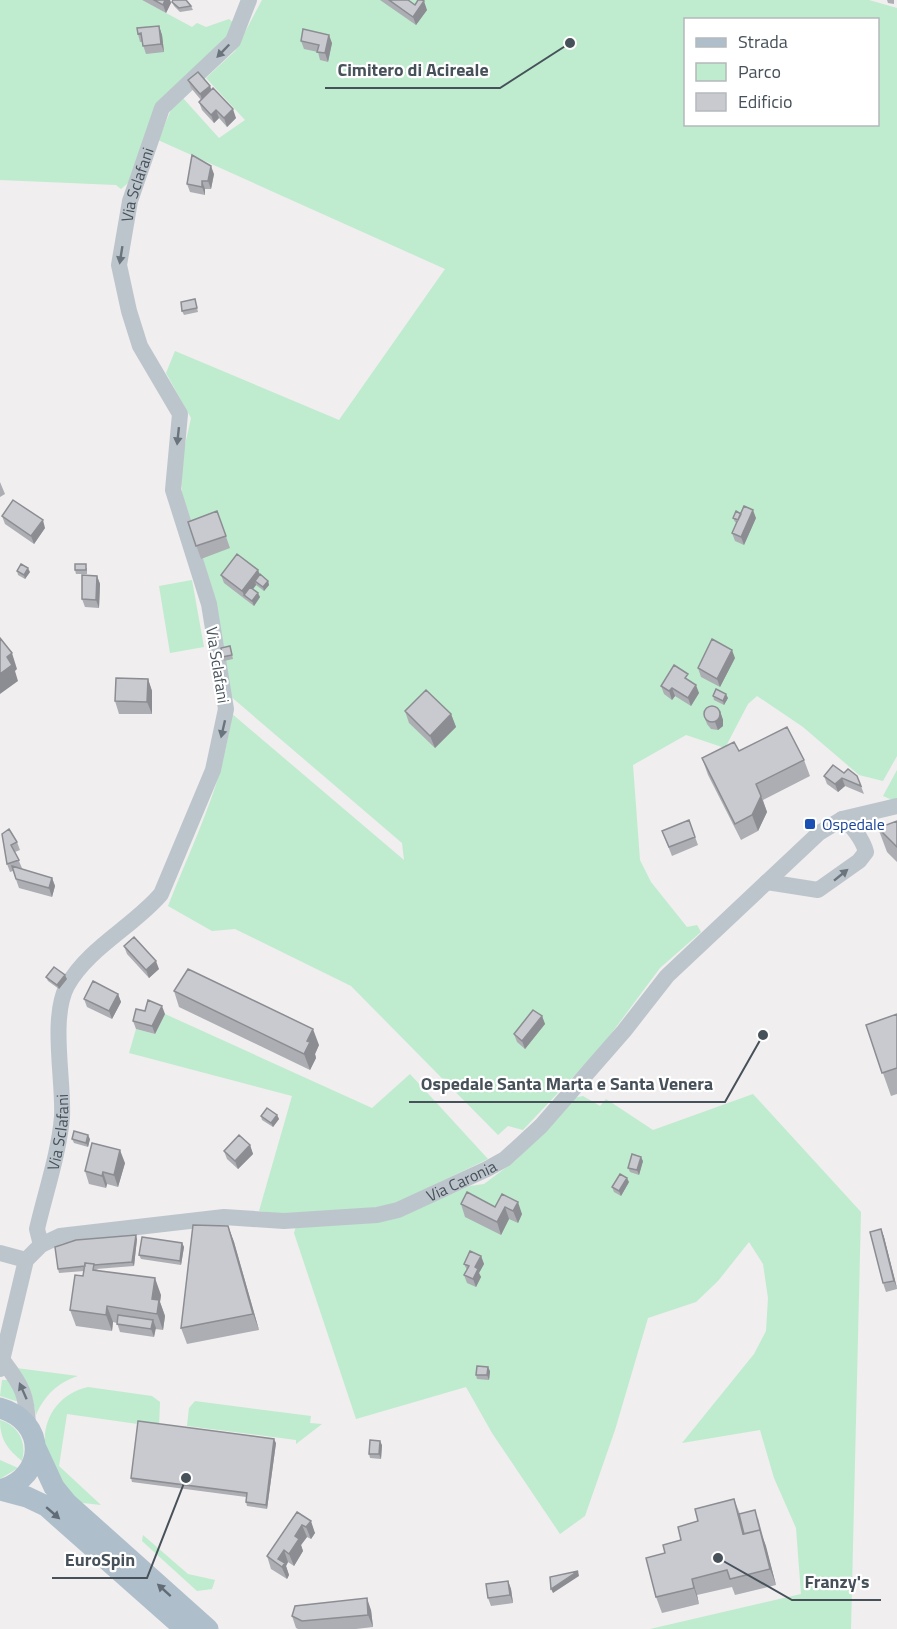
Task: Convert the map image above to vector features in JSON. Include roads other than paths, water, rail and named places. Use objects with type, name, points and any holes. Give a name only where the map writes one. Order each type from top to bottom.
[{"type":"main road","points":[[0,1408],[11,1411],[28,1426],[54,1486],[67,1503],[208,1629]]},
{"type":"main road","points":[[35,1446],[32,1466],[6,1492],[45,1506],[185,1629]]},
{"type":"street","name":"Via Sclafani","points":[[41,1245],[37,1229],[62,1120],[60,1018],[67,987],[107,940],[149,908],[161,894],[213,770],[225,720],[209,604],[173,490],[180,414],[140,346],[129,311],[119,265],[130,201],[162,108],[233,41],[249,0]]},
{"type":"street","name":"Via Caronia","points":[[41,1245],[60,1236],[224,1217],[284,1221],[377,1215],[398,1210],[505,1159],[542,1126],[624,1031],[667,976],[819,833],[842,819],[897,806]]},
{"type":"street","points":[[767,882],[818,890],[859,861],[866,852],[864,846],[849,823],[842,819]]},
{"type":"street","points":[[28,1426],[27,1400],[23,1388],[2,1365],[26,1260],[41,1245]]},
{"type":"street","points":[[0,1253],[26,1260]]},
{"type":"place","name":"Cimitero di Acireale","points":[[570,43]]},
{"type":"place","name":"Ospedale","points":[[810,824]]},
{"type":"place","name":"Ospedale Santa Marta e Santa Venera","points":[[763,1035]]},
{"type":"place","name":"EuroSpin","points":[[186,1478]]},
{"type":"place","name":"Franzy's","points":[[718,1558]]}]
